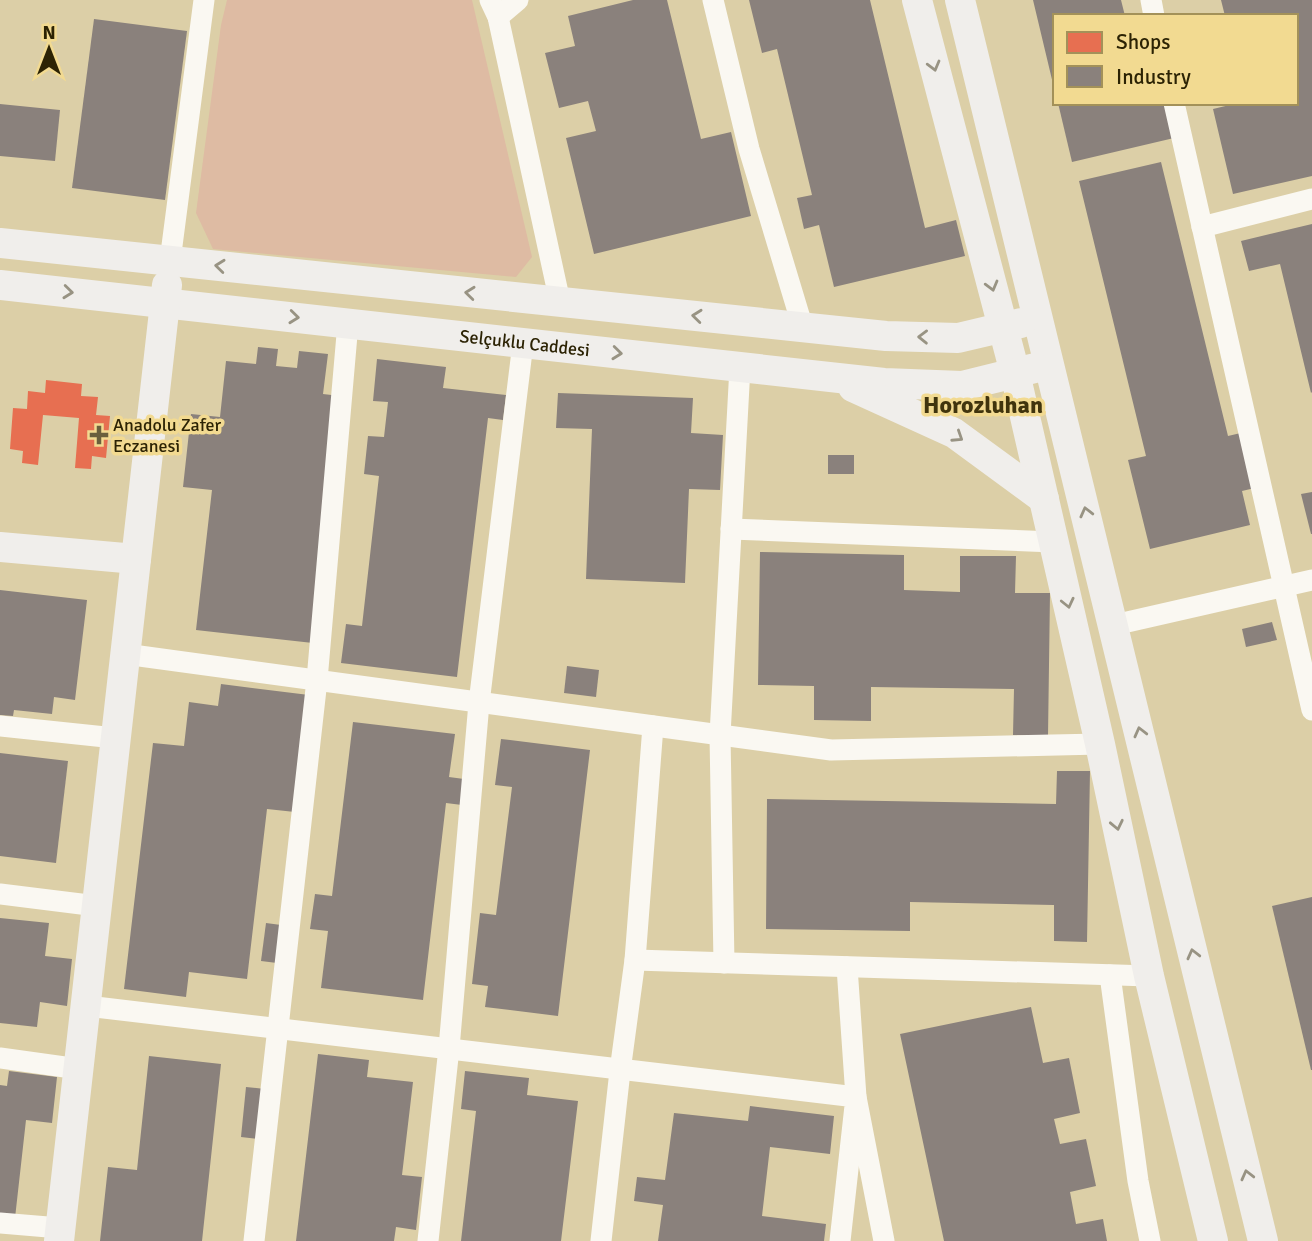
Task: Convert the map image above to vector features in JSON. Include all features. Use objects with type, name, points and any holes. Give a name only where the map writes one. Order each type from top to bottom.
[{"type":"street","points":[[0,1223],[60,1235],[165,303],[204,0]]},
{"type":"street","points":[[518,0],[494,9],[560,302]]},
{"type":"street","points":[[713,0],[749,149],[803,328]]},
{"type":"street","points":[[917,0],[1015,373],[1100,744],[1149,976],[1213,1241]]},
{"type":"street","points":[[960,0],[1263,1241]]},
{"type":"street","points":[[1174,105],[1312,710]]},
{"type":"street","points":[[1202,227],[1312,199]]},
{"type":"street","points":[[0,243],[886,336],[958,338],[1038,319]]},
{"type":"street","name":"Selçuklu Caddesi","points":[[0,285],[884,383],[962,386],[1049,364]]},
{"type":"street","points":[[254,1241],[317,680],[348,323]]},
{"type":"street","points":[[428,1241],[449,1048],[479,703],[523,342]]},
{"type":"street","points":[[724,963],[720,735],[740,367]]},
{"type":"street","points":[[830,376],[954,433],[1044,499]]},
{"type":"street","points":[[731,530],[1054,542]]},
{"type":"street","points":[[0,547],[136,559]]},
{"type":"street","points":[[1114,625],[1312,580]]},
{"type":"street","points":[[125,654],[831,750],[1100,744]]},
{"type":"street","points":[[0,726],[116,738]]},
{"type":"street","points":[[601,1241],[635,960],[653,726]]},
{"type":"street","points":[[0,894],[97,906]]},
{"type":"street","points":[[635,960],[1149,976]]},
{"type":"street","points":[[846,967],[856,1097],[884,1241]]},
{"type":"street","points":[[1110,975],[1138,1181],[1150,1241]]},
{"type":"street","points":[[86,1006],[856,1097]]},
{"type":"street","points":[[0,1058],[79,1069]]},
{"type":"street","points":[[839,1241],[856,1097]]},
{"type":"shaded area","points":[[227,0],[472,0],[532,257],[516,277],[213,249],[196,213],[221,25]]},
{"type":"building: Shops","points":[[46,380],[82,384],[81,396],[98,397],[96,415],[110,416],[106,458],[92,456],[91,469],[75,468],[79,418],[43,415],[38,465],[22,463],[23,451],[10,449],[13,408],[27,409],[28,391],[45,393]]},
{"type":"building: Industry","points":[[633,0],[667,0],[701,139],[731,132],[751,216],[594,254],[566,138],[596,131],[588,101],[559,108],[545,53],[575,46],[568,16]]},
{"type":"building: Industry","points":[[749,0],[870,0],[925,228],[956,220],[965,256],[834,287],[819,225],[804,229],[797,198],[812,195],[777,49],[762,53]]},
{"type":"building: Industry","points":[[1033,0],[1121,0],[1124,14],[1053,14],[1053,84]]},
{"type":"building: Industry","points":[[1221,0],[1312,0],[1312,176],[1233,194],[1213,109],[1230,105],[1298,105],[1298,14],[1224,14]]},
{"type":"building: Industry","points":[[94,19],[187,31],[165,200],[72,188]]},
{"type":"building: Industry","points":[[0,104],[60,110],[55,161],[0,156]]},
{"type":"building: Industry","points":[[1058,105],[1166,105],[1174,138],[1072,162]]},
{"type":"building: Industry","points":[[1161,162],[1228,436],[1245,432],[1259,487],[1242,491],[1250,525],[1150,549],[1128,460],[1146,456],[1079,181]]},
{"type":"building: Industry","points":[[1312,224],[1311,393],[1280,264],[1249,271],[1241,241]]},
{"type":"building: Industry","points":[[258,347],[278,349],[276,366],[297,368],[299,351],[328,354],[323,394],[340,396],[313,643],[196,630],[212,490],[183,487],[191,414],[220,417],[226,361],[256,364]]},
{"type":"building: Industry","points":[[377,359],[446,367],[443,388],[506,395],[503,420],[488,418],[457,677],[341,663],[346,624],[362,626],[379,476],[364,474],[368,436],[384,437],[388,402],[373,401]]},
{"type":"building: Industry","points":[[558,393],[693,398],[691,433],[723,435],[720,490],[689,489],[685,583],[586,579],[592,429],[556,428]]},
{"type":"building: Industry","points":[[828,455],[854,455],[854,474],[828,474]]},
{"type":"building: Industry","points":[[1312,492],[1312,534],[1311,534],[1301,494]]},
{"type":"building: Industry","points":[[760,552],[904,555],[904,590],[960,592],[960,556],[1016,556],[1015,593],[1050,593],[1048,736],[1013,735],[1014,689],[871,687],[871,721],[814,720],[814,686],[758,685]]},
{"type":"building: Industry","points":[[0,590],[87,600],[75,700],[54,697],[52,714],[14,710],[13,716],[0,715]]},
{"type":"building: Industry","points":[[1272,622],[1277,640],[1246,647],[1242,629]]},
{"type":"building: Industry","points":[[567,666],[599,670],[596,697],[564,693]]},
{"type":"building: Industry","points":[[221,684],[309,695],[295,812],[267,809],[247,979],[189,972],[186,997],[124,989],[153,743],[184,746],[189,702],[218,706]]},
{"type":"building: Industry","points":[[353,722],[455,734],[449,777],[464,779],[462,805],[446,803],[423,1000],[321,988],[328,931],[310,929],[315,894],[332,896]]},
{"type":"building: Industry","points":[[501,739],[590,750],[558,1016],[485,1007],[488,986],[472,984],[480,913],[496,915],[512,787],[495,785]]},
{"type":"building: Industry","points":[[0,753],[68,761],[56,863],[0,856]]},
{"type":"building: Industry","points":[[1057,771],[1090,771],[1087,942],[1054,941],[1054,905],[910,902],[910,931],[766,929],[767,799],[1056,804]]},
{"type":"building: Industry","points":[[1312,897],[1312,1070],[1311,1070],[1272,906]]},
{"type":"building: Industry","points":[[0,918],[49,923],[45,956],[72,959],[67,1006],[40,1002],[37,1027],[0,1023]]},
{"type":"building: Industry","points":[[266,923],[281,925],[277,963],[261,961]]},
{"type":"building: Industry","points":[[1031,1007],[1043,1063],[1069,1058],[1080,1113],[1054,1119],[1060,1144],[1086,1139],[1096,1186],[1070,1192],[1076,1224],[1103,1219],[1107,1241],[944,1241],[900,1034]]},
{"type":"building: Industry","points":[[318,1054],[369,1060],[367,1077],[413,1082],[402,1175],[422,1177],[416,1230],[396,1227],[394,1241],[296,1241]]},
{"type":"building: Industry","points":[[149,1056],[221,1064],[202,1241],[100,1241],[108,1167],[137,1170]]},
{"type":"building: Industry","points":[[9,1071],[57,1077],[52,1123],[26,1120],[15,1218],[0,1216],[0,1085],[7,1086]]},
{"type":"building: Industry","points":[[465,1071],[529,1078],[527,1095],[578,1101],[561,1241],[461,1241],[476,1111],[461,1109]]},
{"type":"building: Industry","points":[[246,1087],[265,1089],[259,1139],[241,1137]]},
{"type":"building: Industry","points":[[750,1106],[834,1116],[830,1154],[770,1147],[762,1216],[826,1224],[824,1241],[658,1241],[663,1205],[634,1201],[637,1177],[665,1180],[674,1113],[748,1121]]},
{"type":"place","name":"Anadolu Zafer Eczanesi","points":[[99,435]]},
{"type":"district","name":"Horozluhan","points":[[983,405]]}]
